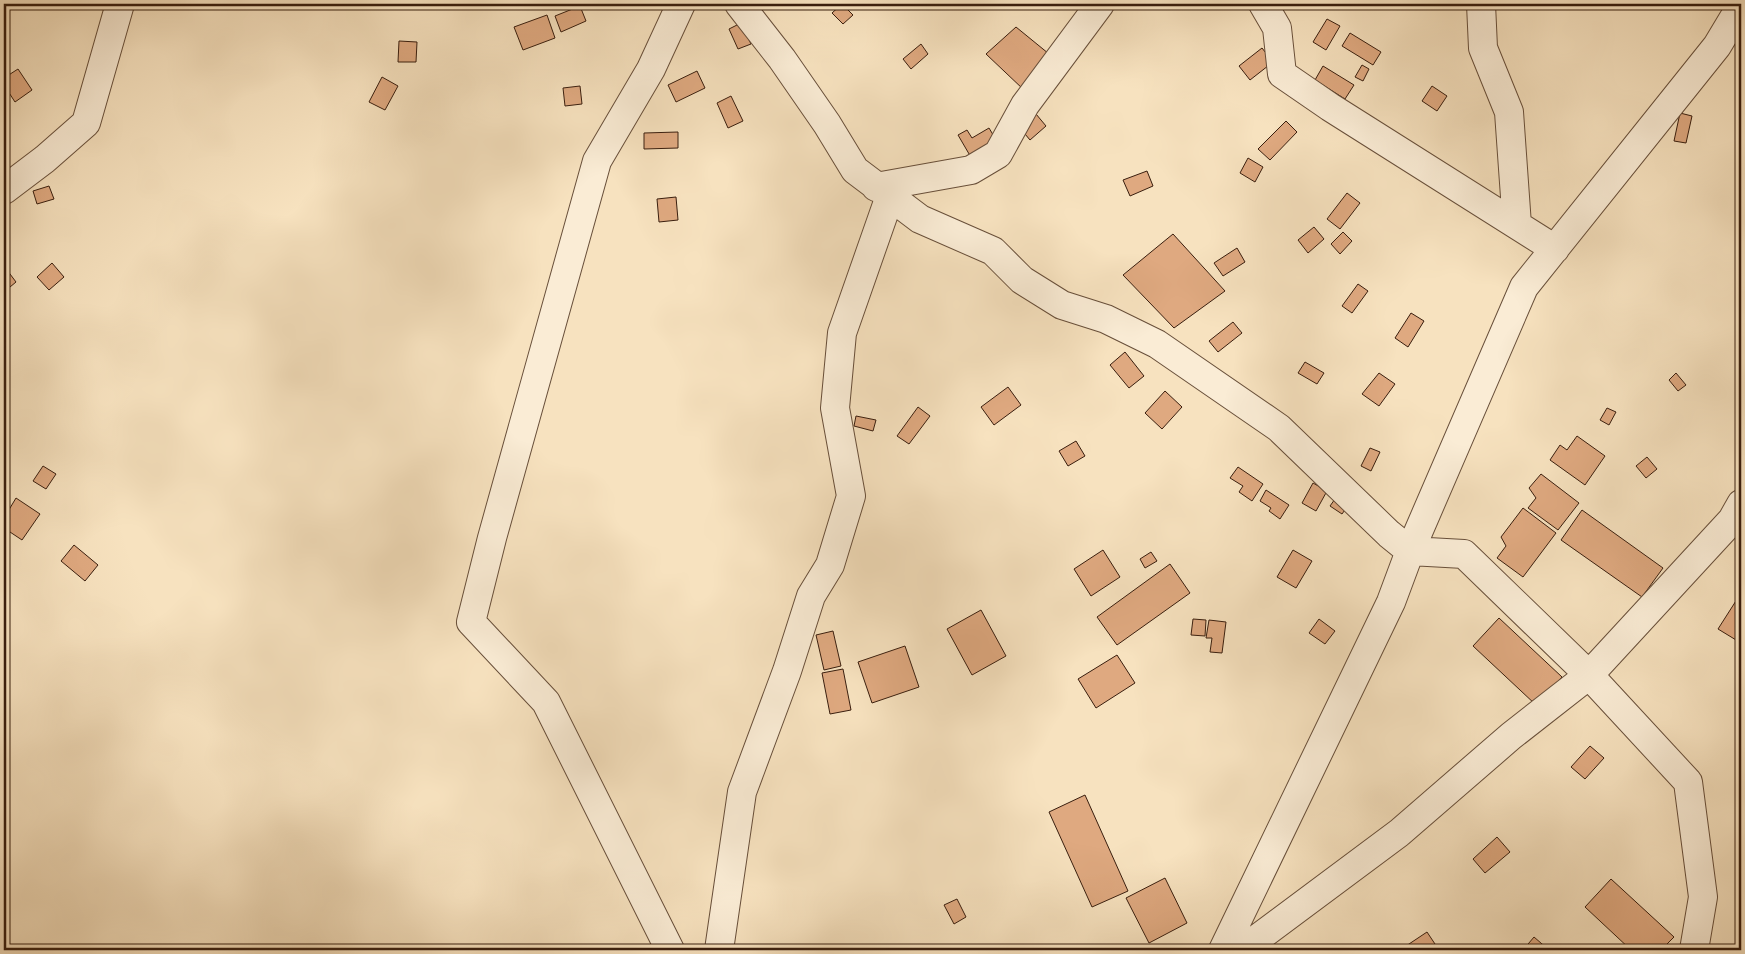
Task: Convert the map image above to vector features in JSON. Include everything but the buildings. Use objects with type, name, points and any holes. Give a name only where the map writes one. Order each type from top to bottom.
[{"type":"street","points":[[4,190],[45,159],[86,123],[120,4]]},
{"type":"street","points":[[670,950],[546,702],[471,622],[492,538],[597,161],[651,69],[681,4]]},
{"type":"street","points":[[739,4],[782,59],[827,124],[855,170],[920,219],[993,251],[1022,280],[1062,305],[1106,319],[1157,344],[1278,428],[1389,534],[1410,551],[1464,554],[1589,675],[1688,782],[1703,897],[1694,950]]},
{"type":"street","points":[[883,192],[971,170],[998,154],[1025,105],[1100,4]]},
{"type":"street","points":[[1262,4],[1277,28],[1282,74],[1330,107],[1555,249]]},
{"type":"street","points":[[1481,4],[1483,48],[1509,112],[1516,225]]},
{"type":"street","points":[[1223,950],[1391,602],[1410,551],[1524,287],[1718,46],[1741,6]]},
{"type":"street","points":[[719,950],[742,792],[787,671],[811,596],[830,565],[851,496],[835,408],[842,333],[883,192]]},
{"type":"street","points":[[1242,950],[1399,833],[1511,736],[1589,675],[1732,520],[1741,504]]}]
